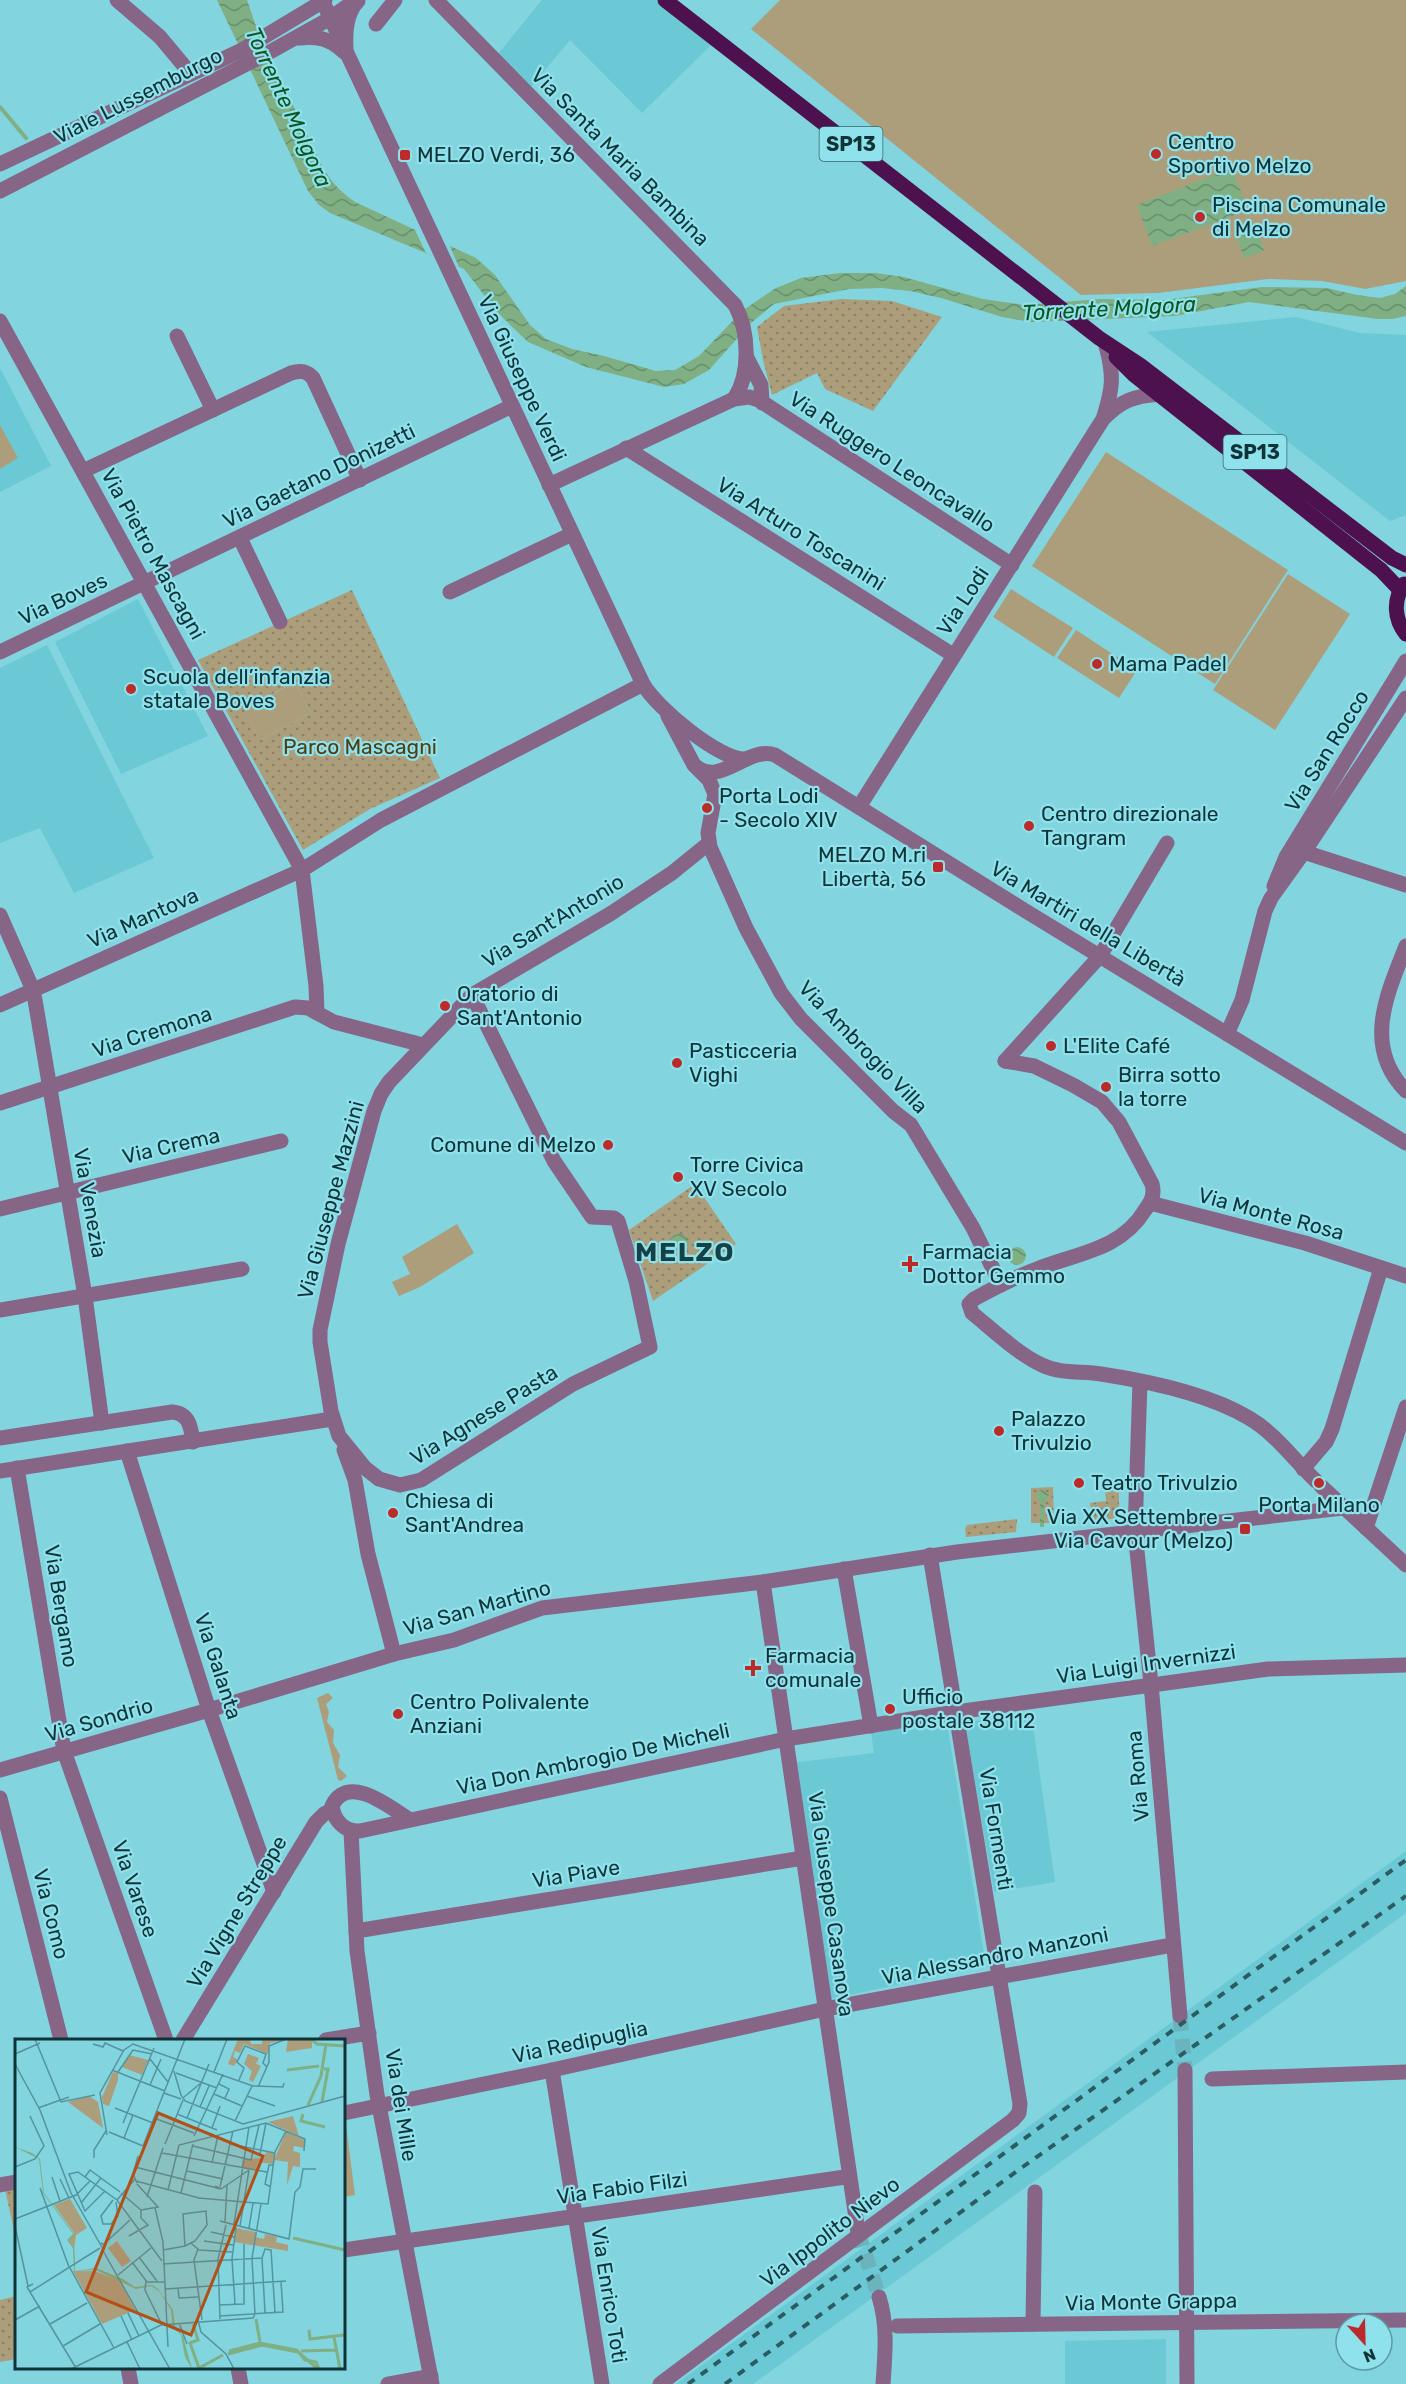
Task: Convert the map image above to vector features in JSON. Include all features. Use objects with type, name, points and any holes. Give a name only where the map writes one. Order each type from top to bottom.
[{"type":"main road","name":"SP13","points":[[665,0],[1103,342],[1140,365],[1392,558],[1406,566]]},
{"type":"main road","name":"SP13","points":[[1103,342],[1133,374],[1403,586],[1396,600],[1396,614],[1406,634]]},
{"type":"street","points":[[117,0],[160,37],[190,73]]},
{"type":"street","name":"Viale Lussemburgo","points":[[0,191],[265,46],[323,0]]},
{"type":"street","name":"Via Giuseppe Verdi","points":[[323,0],[329,19],[643,684],[656,703],[667,713]]},
{"type":"street","name":"Viale Lussemburgo","points":[[265,46],[294,39],[357,0]]},
{"type":"street","name":"Via Giuseppe Verdi","points":[[346,54],[345,37],[348,18],[357,0]]},
{"type":"street","points":[[376,24],[395,0]]},
{"type":"street","name":"Via Santa Maria Bambina","points":[[436,0],[732,301],[739,312],[746,355],[743,382],[748,400],[764,394],[746,355]]},
{"type":"street","points":[[294,39],[323,38],[332,42],[346,54]]},
{"type":"street","name":"Viale Lussemburgo","points":[[0,164],[190,73],[245,57]]},
{"type":"street","name":"Via Pietro Mascagni","points":[[0,321],[302,870],[315,975],[317,1013]]},
{"type":"street","points":[[177,336],[213,410]]},
{"type":"street","name":"Via Lodi","points":[[1103,342],[1112,368],[1113,382],[1103,419]]},
{"type":"street","points":[[84,471],[291,373],[306,371],[313,378],[360,480]]},
{"type":"street","name":"Via Lodi","points":[[859,807],[1103,419],[1117,405],[1126,401],[1141,396],[1160,394]]},
{"type":"street","points":[[549,485],[626,448],[748,400]]},
{"type":"street","name":"Via Ruggero Leoncavallo","points":[[748,400],[1012,565]]},
{"type":"street","name":"Via Gaetano Donizetti","points":[[144,584],[512,406]]},
{"type":"street","name":"Via Arturo Toscanini","points":[[626,448],[953,655]]},
{"type":"street","points":[[450,592],[572,534]]},
{"type":"street","points":[[240,538],[280,622]]},
{"type":"street","name":"Via Boves","points":[[0,652],[144,584]]},
{"type":"street","name":"Via San Rocco","points":[[1299,849],[1406,661]]},
{"type":"street","name":"Via San Rocco","points":[[1227,1034],[1242,1000],[1265,911],[1281,866],[1299,849],[1406,697],[1397,678]]},
{"type":"street","name":"Via Mantova","points":[[0,1005],[302,870],[381,820],[643,684]]},
{"type":"street","points":[[667,713],[729,757],[746,759]]},
{"type":"street","name":"Via Ambrogio Villa","points":[[667,713],[695,765],[709,780],[715,794],[708,833],[709,843],[746,928],[784,998],[801,1020],[893,1111],[909,1123],[973,1228],[1001,1285]]},
{"type":"street","points":[[695,765],[706,770],[715,765],[718,754],[712,746]]},
{"type":"street","name":"Via Martiri della Libertà","points":[[746,759],[765,753],[775,755],[1406,1143]]},
{"type":"street","points":[[695,765],[705,772],[715,772],[746,759]]},
{"type":"street","name":"Via Sant'Antonio","points":[[650,1347],[619,1224],[614,1218],[592,1217],[554,1161],[472,994],[610,914],[672,873],[709,843]]},
{"type":"street","points":[[1167,843],[1100,956],[1005,1061],[1028,1064],[1046,1072],[1093,1096],[1110,1109],[1152,1184],[1154,1193],[1150,1203],[1138,1221],[1116,1240],[1001,1285],[969,1304],[972,1313],[1041,1365],[1053,1369],[1098,1373],[1140,1382],[1196,1396],[1245,1415],[1270,1434],[1318,1484],[1406,1565]]},
{"type":"street","points":[[1299,849],[1406,885]]},
{"type":"street","name":"Via Venezia","points":[[0,915],[33,990],[85,1296],[102,1423]]},
{"type":"street","points":[[1406,946],[1384,1012],[1380,1032],[1387,1062],[1406,1091]]},
{"type":"street","name":"Via Giuseppe Mazzini","points":[[394,1654],[368,1554],[355,1480],[343,1442],[332,1419],[319,1338],[338,1244],[375,1108],[381,1094],[389,1082],[423,1045],[448,1023],[472,994]]},
{"type":"street","name":"Via Cremona","points":[[0,1103],[296,1008],[308,1008],[334,1022],[423,1045]]},
{"type":"street","name":"Via Crema","points":[[0,1209],[281,1141]]},
{"type":"street","name":"Via Monte Rosa","points":[[1150,1203],[1285,1237],[1406,1276]]},
{"type":"street","points":[[1303,1469],[1322,1448],[1332,1430],[1381,1268]]},
{"type":"street","points":[[0,1310],[242,1269]]},
{"type":"street","name":"Via Agnese Pasta","points":[[343,1442],[379,1479],[400,1485],[416,1482],[587,1376],[650,1347]]},
{"type":"street","name":"Via Roma","points":[[1140,1382],[1135,1532],[1151,1684],[1180,2016]]},
{"type":"street","points":[[1366,1528],[1406,1407]]},
{"type":"street","points":[[0,1438],[177,1413],[187,1419],[193,1442]]},
{"type":"street","points":[[0,1471],[332,1419]]},
{"type":"street","name":"Via Galanta","points":[[127,1451],[209,1710],[274,1892]]},
{"type":"street","name":"Via Bergamo","points":[[17,1468],[64,1751]]},
{"type":"street","name":"Via San Martino","points":[[209,1710],[394,1654],[454,1640],[542,1608],[764,1582],[930,1555],[1343,1508]]},
{"type":"street","name":"Via Formenti","points":[[930,1555],[1020,2109]]},
{"type":"street","points":[[844,1569],[870,1726]]},
{"type":"street","name":"Via Giuseppe Casanova","points":[[764,1582],[858,2232]]},
{"type":"street","name":"Via Luigi Invernizzi","points":[[786,1739],[956,1712],[1279,1668],[1406,1665]]},
{"type":"street","name":"Via Sondrio","points":[[0,1770],[209,1710]]},
{"type":"street","name":"Via Don Ambrogio De Micheli","points":[[351,1831],[365,1830],[786,1739]]},
{"type":"street","name":"Via Varese","points":[[64,1751],[166,2039]]},
{"type":"street","points":[[351,1831],[337,1820],[332,1810],[333,1803],[338,1798],[350,1792],[361,1792],[372,1796],[410,1820]]},
{"type":"street","name":"Via Como","points":[[0,1798],[61,2039]]},
{"type":"street","name":"Via Vigne Streppe","points":[[184,2039],[316,1822],[332,1810]]},
{"type":"street","name":"Via dei Mille","points":[[351,1831],[356,1931],[378,2106],[432,2380]]},
{"type":"street","name":"Via Piave","points":[[356,1931],[803,1858]]},
{"type":"street","name":"Via Alessandro Manzoni","points":[[825,2009],[1172,1945]]},
{"type":"street","name":"Via Redipuglia","points":[[345,2113],[552,2070],[825,2009]]},
{"type":"street","points":[[333,2039],[369,2033]]},
{"type":"street","name":"Via Enrico Toti","points":[[552,2070],[602,2384]]},
{"type":"street","points":[[1185,2070],[1187,2384]]},
{"type":"street","points":[[1212,2079],[1406,2072]]},
{"type":"street","name":"Via Ippolito Nievo","points":[[660,2384],[1004,2127],[1016,2117],[1020,2109]]},
{"type":"street","name":"Via Fabio Filzi","points":[[345,2250],[845,2177]]},
{"type":"street","points":[[0,2185],[15,2181]]},
{"type":"street","points":[[1033,2324],[1035,2192]]},
{"type":"street","points":[[879,2297],[885,2341],[883,2384]]},
{"type":"street","name":"Via Monte Grappa","points":[[897,2326],[1406,2320]]},
{"type":"street","points":[[128,2369],[131,2384]]},
{"type":"street","points":[[238,2369],[241,2384]]},
{"type":"street","points":[[388,2384],[432,2380]]},
{"type":"shaded area","points":[[542,0],[656,0],[713,43],[642,113],[570,40],[530,88],[498,54]]},
{"type":"shaded area","points":[[1296,317],[1360,333],[1406,335],[1406,515],[1390,521],[1147,332]]},
{"type":"shaded area","points":[[0,368],[51,466],[0,492]]},
{"type":"shaded area","name":"Scuola dell’infanzia statale Boves","points":[[138,599],[208,736],[121,774],[55,642]]},
{"type":"shaded area","points":[[47,645],[154,858],[74,893],[40,828],[0,843],[0,668]]},
{"type":"shaded area","points":[[1031,1711],[1055,1882],[994,1892],[965,1723]]},
{"type":"shaded area","points":[[947,1723],[986,1966],[830,1999],[791,1763],[874,1753],[871,1732]]},
{"type":"shaded area","points":[[1406,1851],[1406,1913],[753,2384],[676,2384]]},
{"type":"shaded area","points":[[1166,2339],[1166,2384],[1065,2384],[1065,2341]]},
{"type":"green space","name":"Centro Sportivo Melzo","points":[[780,0],[1406,0],[1406,281],[1365,289],[1322,281],[1268,279],[1158,293],[1081,295],[751,29]]},
{"type":"green space","points":[[841,299],[892,301],[942,317],[873,411],[825,389],[817,373],[772,395],[757,327],[784,306]]},
{"type":"green space","points":[[0,425],[18,458],[0,469]]},
{"type":"green space","points":[[1106,452],[1288,570],[1215,684],[1032,566]]},
{"type":"green space","points":[[1288,574],[1350,614],[1275,730],[1213,690]]},
{"type":"green space","name":"Mama Padel","points":[[1011,589],[1073,628],[1054,657],[993,617]]},
{"type":"green space","name":"Parco Mascagni","points":[[352,590],[440,778],[370,809],[303,850],[198,660]],"holes":[[[295,682],[311,713],[260,740],[244,709]]]},
{"type":"green space","name":"Mama Padel","points":[[1076,630],[1137,670],[1119,698],[1057,658]]},
{"type":"green space","points":[[295,682],[311,713],[260,740],[244,710]]},
{"type":"green space","points":[[695,1184],[736,1244],[653,1301],[629,1230]]},
{"type":"green space","points":[[457,1224],[474,1253],[420,1287],[399,1296],[392,1282],[410,1274],[402,1257]]},
{"type":"green space","points":[[1053,1487],[1054,1523],[1031,1523],[1031,1488]]},
{"type":"green space","points":[[1105,1489],[1119,1490],[1119,1518],[1092,1521],[1090,1503],[1106,1501]]},
{"type":"green space","points":[[1017,1519],[1016,1532],[966,1537],[967,1525]]},
{"type":"green space","points":[[328,1693],[333,1698],[326,1704],[329,1712],[327,1722],[334,1730],[333,1743],[340,1755],[338,1767],[347,1776],[341,1781],[338,1780],[317,1698]]},
{"type":"green space","points":[[345,2125],[346,2125],[355,2195],[345,2197]]},
{"type":"green space","points":[[15,2187],[15,2235],[5,2189]]},
{"type":"green space","points":[[15,2296],[15,2359],[0,2362],[0,2300]]},
{"type":"water","name":"Torrente Molgora","points":[[217,0],[247,0],[258,32],[323,168],[341,191],[355,202],[476,258],[495,275],[530,325],[546,339],[572,349],[656,371],[675,370],[699,356],[742,311],[776,288],[801,278],[840,273],[875,273],[904,277],[983,299],[1024,305],[1100,299],[1164,300],[1262,287],[1327,288],[1380,298],[1395,294],[1406,286],[1406,316],[1378,319],[1249,302],[1175,316],[1030,322],[1002,317],[910,291],[882,288],[849,289],[774,304],[751,323],[709,370],[684,384],[664,387],[586,367],[528,342],[498,313],[464,269],[330,213],[319,205],[308,191]]},
{"type":"water","name":"Piscina Comunale di Melzo","points":[[1232,168],[1248,210],[1152,246],[1137,205]]},
{"type":"water","name":"Piscina Comunale di Melzo","points":[[1257,230],[1264,251],[1244,258],[1237,238]]},
{"type":"water","points":[[675,1234],[683,1234],[689,1240],[689,1248],[683,1254],[675,1254],[669,1248],[669,1240]]},
{"type":"water","points":[[1017,1247],[1025,1252],[1026,1256],[1021,1264],[1017,1265],[1009,1260],[1008,1256],[1013,1248]]},
{"type":"water","points":[[1043,1490],[1049,1496],[1044,1504],[1044,1527],[1040,1527],[1040,1503],[1036,1496],[1038,1491]]},
{"type":"pier","points":[[414,228],[449,244],[459,267],[426,253]]},
{"type":"waterway","points":[[0,107],[26,138]]},
{"type":"tunnel","points":[[1180,2016],[1185,2070]]},
{"type":"tunnel","points":[[858,2232],[879,2297]]},
{"type":"railway","points":[[688,2384],[1406,1860]]},
{"type":"railway","points":[[725,2384],[1024,2166],[1406,1896]]},
{"type":"place","name":"Centro Sportivo Melzo","points":[[1156,154]]},
{"type":"place","name":"MELZO Verdi, 36","points":[[405,155]]},
{"type":"place","name":"Piscina Comunale di Melzo","points":[[1200,217]]},
{"type":"place","name":"Mama Padel","points":[[1097,664]]},
{"type":"place","name":"Scuola dell’infanzia statale Boves","points":[[131,689]]},
{"type":"place","name":"Porta Lodi - Secolo XIV","points":[[707,808]]},
{"type":"place","name":"Centro direzionale Tangram","points":[[1029,826]]},
{"type":"place","name":"MELZO M.ri Libertà, 56","points":[[938,867]]},
{"type":"place","name":"Oratorio di Sant'Antonio","points":[[445,1006]]},
{"type":"place","name":"L'Elite Café","points":[[1051,1046]]},
{"type":"place","name":"Pasticceria Vighi","points":[[677,1063]]},
{"type":"place","name":"Birra sotto la torre","points":[[1106,1087]]},
{"type":"place","name":"Comune di Melzo","points":[[608,1145]]},
{"type":"place","name":"Torre Civica XV Secolo","points":[[678,1177]]},
{"type":"place","name":"Farmacia Dottor Gemmo","points":[[910,1264]]},
{"type":"place","name":"Palazzo Trivulzio","points":[[999,1431]]},
{"type":"place","name":"Teatro Trivulzio","points":[[1079,1483]]},
{"type":"place","name":"Porta Milano","points":[[1319,1483]]},
{"type":"place","name":"Chiesa di Sant'Andrea","points":[[393,1513]]},
{"type":"place","name":"Via XX Settembre - Via Cavour (Melzo)","points":[[1245,1529]]},
{"type":"place","name":"Farmacia comunale","points":[[753,1668]]},
{"type":"place","name":"Ufficio postale 38112","points":[[890,1709]]},
{"type":"place","name":"Centro Polivalente Anziani","points":[[398,1714]]},
{"type":"district","name":"MELZO","points":[[685,1252]]}]
